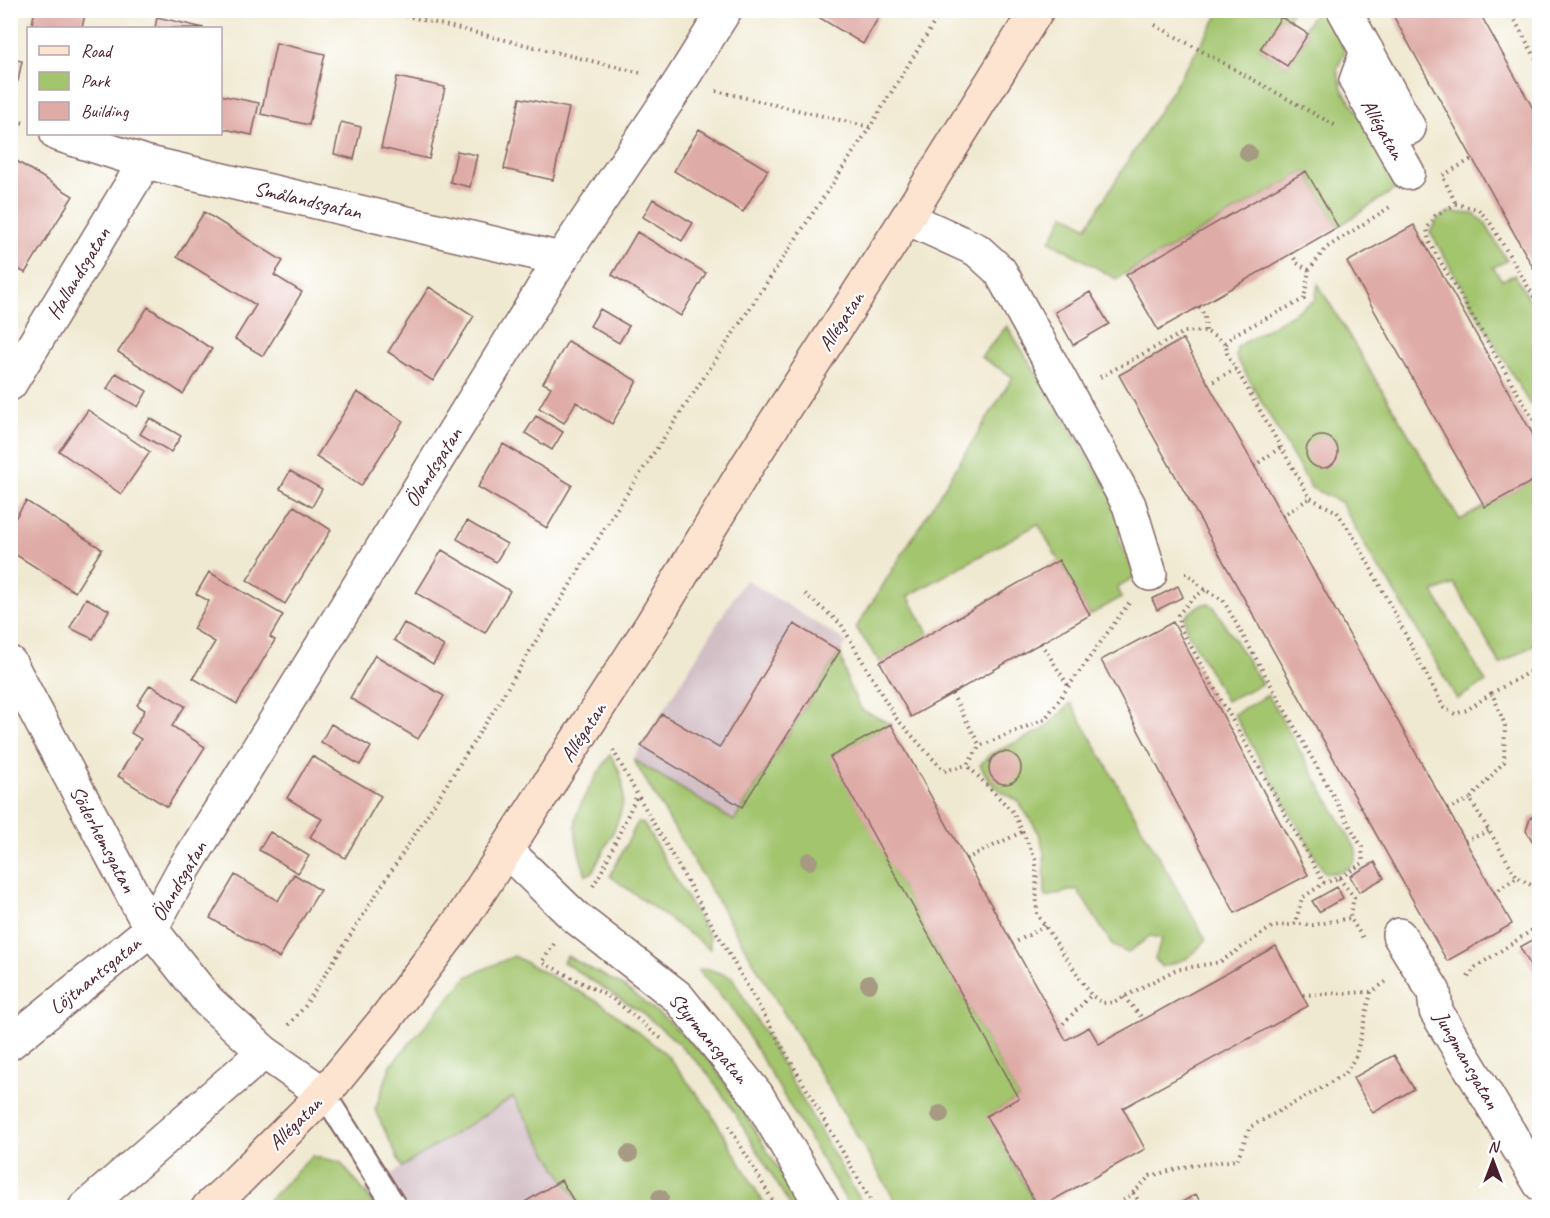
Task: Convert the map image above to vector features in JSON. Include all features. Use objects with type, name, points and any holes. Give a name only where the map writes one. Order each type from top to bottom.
[{"type":"street","name":"Ölandsgatan","points":[[151,930],[182,872],[561,259],[681,82],[725,10]]},
{"type":"street","name":"Allégatan","points":[[208,1208],[324,1094],[438,951],[507,851],[652,624],[747,466],[907,218],[1037,10]]},
{"type":"street","name":"Allégatan","points":[[1344,10],[1409,128]]},
{"type":"street","name":"Allégatan","points":[[1367,51],[1356,81],[1406,186]]},
{"type":"street","name":"Smålandsgatan","points":[[60,135],[145,162],[561,259]]},
{"type":"street","name":"Hallandsgatan","points":[[10,384],[145,162]]},
{"type":"street","points":[[907,218],[976,250],[1000,271],[1129,505],[1150,574]]},
{"type":"street","name":"Söderhemsgatan","points":[[15,683],[151,930],[208,1001],[264,1052],[324,1094]]},
{"type":"street","name":"Styrmansgatan","points":[[507,851],[574,916],[678,997],[757,1095],[824,1208]]},
{"type":"street","name":"Löjtnantsgatan","points":[[10,1043],[151,930]]},
{"type":"street","name":"Jungmansgatan","points":[[1399,935],[1434,992],[1436,1011],[1539,1184]]},
{"type":"street","points":[[85,1208],[264,1052]]},
{"type":"lane","points":[[324,1094],[396,1208]]},
{"type":"path","points":[[382,10],[870,127]]},
{"type":"path","points":[[264,1052],[305,1006],[491,716],[612,516],[870,127],[942,10]]},
{"type":"path","points":[[1509,10],[1539,66]]},
{"type":"path","points":[[1155,25],[1343,130]]},
{"type":"path","points":[[10,119],[27,125]]},
{"type":"path","points":[[1456,204],[1443,175],[1472,159]]},
{"type":"path","points":[[1406,186],[1326,248],[1309,270],[1304,299],[1233,335],[1226,344],[1227,353],[1310,498],[1337,512],[1357,542],[1444,708],[1455,714],[1467,710],[1539,666]]},
{"type":"path","points":[[1539,307],[1489,221],[1478,209],[1456,204],[1435,216],[1427,229],[1429,242],[1539,431]]},
{"type":"path","points":[[1292,254],[1297,263],[1309,270]]},
{"type":"path","points":[[1199,307],[1205,316],[1206,331]]},
{"type":"path","points":[[1067,394],[1184,332],[1206,331],[1226,344]]},
{"type":"path","points":[[1208,384],[1236,369]]},
{"type":"path","points":[[1254,466],[1281,447]]},
{"type":"path","points":[[1282,516],[1310,498]]},
{"type":"path","points":[[805,594],[841,624],[895,717],[944,771],[967,765],[980,746],[1045,719],[1150,574],[1187,573],[1205,590],[1223,600],[1362,847],[1363,863],[1339,878],[1324,883],[1302,898],[1295,924]]},
{"type":"path","points":[[1205,590],[1192,599],[1178,615],[1180,627],[1324,883]]},
{"type":"path","points":[[1041,643],[1069,687]]},
{"type":"path","points":[[1447,809],[1470,799],[1504,762],[1505,725],[1492,693]]},
{"type":"path","points":[[952,694],[980,746]]},
{"type":"path","points":[[594,714],[637,794],[875,1208]]},
{"type":"path","points":[[967,765],[1013,812],[1024,831],[1036,860],[1037,914],[1091,996],[1103,1003],[1114,1002],[1174,970],[1220,962],[1272,927],[1295,924],[1313,925],[1350,918]]},
{"type":"path","points":[[1470,799],[1517,877],[1539,890]]},
{"type":"path","points":[[966,859],[1024,831]]},
{"type":"path","points":[[1465,841],[1489,831]]},
{"type":"path","points":[[1534,887],[1539,864]]},
{"type":"path","points":[[1494,893],[1517,877]]},
{"type":"path","points":[[1339,878],[1354,897],[1350,918],[1367,944]]},
{"type":"path","points":[[1436,1011],[1476,967],[1539,925]]},
{"type":"path","points":[[1012,944],[1045,926]]},
{"type":"path","points":[[1303,996],[1371,992],[1390,979]]},
{"type":"path","points":[[1114,1208],[1150,1176],[1188,1166],[1237,1160],[1250,1128],[1346,1072],[1356,1056],[1371,992]]},
{"type":"path","points":[[1059,1028],[1091,996]]},
{"type":"path","points":[[1124,997],[1143,1019]]},
{"type":"path","points":[[1133,1193],[1144,1208]]},
{"type":"shaded area","points":[[745,579],[847,642],[733,821],[633,759]]},
{"type":"shaded area","points":[[513,1097],[581,1207],[375,1207],[364,1191]]},
{"type":"green space","points":[[1221,11],[1292,11],[1287,21],[1281,17],[1260,49],[1287,66],[1308,35],[1303,31],[1315,11],[1320,11],[1338,25],[1345,51],[1337,70],[1343,91],[1377,141],[1400,186],[1338,227],[1306,171],[1116,279],[1050,241],[1065,214],[1087,227]]},
{"type":"green space","points":[[1449,212],[1474,214],[1485,223],[1507,261],[1493,267],[1502,280],[1515,275],[1539,318],[1539,400],[1530,405],[1430,232],[1437,220]]},
{"type":"green space","points":[[1318,284],[1460,520],[1539,477],[1539,642],[1500,664],[1455,584],[1433,592],[1486,682],[1457,699],[1387,578],[1377,567],[1341,502],[1311,488],[1236,357],[1237,347],[1315,300]]},
{"type":"green space","points":[[1007,326],[1122,512],[1119,539],[1136,576],[1117,587],[1122,597],[1090,615],[1038,524],[908,596],[929,635],[880,662],[856,628],[1013,377],[981,357]]},
{"type":"green space","points":[[1208,603],[1214,607],[1262,684],[1226,701],[1186,629],[1185,617],[1198,606]]},
{"type":"green space","points":[[840,651],[848,684],[862,710],[891,724],[831,757],[1019,1098],[987,1116],[1037,1207],[899,1207],[633,759],[734,821]]},
{"type":"green space","points":[[1268,695],[1355,847],[1354,862],[1343,870],[1333,873],[1324,872],[1234,714]]},
{"type":"green space","points":[[1071,703],[1206,940],[1188,958],[1162,967],[1155,959],[1162,938],[1150,936],[1128,953],[1113,946],[1077,889],[1045,897],[1044,852],[1039,833],[1018,801],[990,782],[980,765],[990,754],[1043,730]]},
{"type":"green space","points":[[610,755],[619,770],[623,785],[620,815],[592,873],[586,875],[576,836],[577,814],[587,791]]},
{"type":"green space","points":[[638,822],[644,824],[710,938],[710,949],[610,876]]},
{"type":"green space","points":[[514,956],[602,1004],[666,1054],[708,1108],[766,1207],[581,1207],[513,1097],[402,1167],[375,1110],[391,1065],[468,976]]},
{"type":"green space","points":[[567,956],[623,986],[666,1019],[711,1062],[743,1110],[801,1207],[791,1207],[729,1104],[705,1070],[641,1012],[563,962]]},
{"type":"green space","points":[[708,969],[732,977],[864,1207],[850,1207],[731,1007],[698,970]]},
{"type":"green space","points":[[312,1156],[340,1162],[375,1207],[262,1207]]},
{"type":"building","points":[[35,10],[86,10],[82,27],[31,27]]},
{"type":"building","points":[[807,10],[883,10],[863,44]]},
{"type":"building","points":[[1390,10],[1478,10],[1540,121],[1540,280]]},
{"type":"building","points":[[157,17],[200,27],[155,27]]},
{"type":"building","points":[[1281,17],[1308,34],[1287,66],[1260,49]]},
{"type":"building","points":[[276,43],[325,54],[309,125],[261,114]]},
{"type":"building","points":[[10,59],[22,61],[18,81],[10,80]]},
{"type":"building","points":[[397,77],[445,87],[429,159],[381,148]]},
{"type":"building","points":[[222,95],[259,103],[252,135],[222,128]]},
{"type":"building","points":[[520,98],[569,108],[553,180],[504,169]]},
{"type":"building","points":[[341,122],[361,127],[354,159],[334,154]]},
{"type":"building","points":[[699,129],[768,170],[743,212],[674,171]]},
{"type":"building","points":[[457,151],[477,155],[470,187],[450,182]]},
{"type":"building","points":[[10,157],[73,196],[25,273],[10,264],[10,232],[16,223],[10,219]]},
{"type":"building","points":[[1306,171],[1338,227],[1158,330],[1126,275]]},
{"type":"building","points":[[653,199],[693,223],[682,241],[643,217]]},
{"type":"building","points":[[204,212],[283,261],[274,275],[302,292],[263,356],[235,339],[256,305],[177,257]]},
{"type":"building","points":[[1414,225],[1540,447],[1540,477],[1485,507],[1347,262]]},
{"type":"building","points":[[637,232],[706,273],[681,316],[612,275]]},
{"type":"building","points":[[429,287],[474,316],[433,381],[388,352]]},
{"type":"building","points":[[1090,292],[1109,324],[1073,345],[1055,312]]},
{"type":"building","points":[[148,307],[212,349],[183,394],[118,352]]},
{"type":"building","points":[[600,309],[629,326],[619,343],[590,326]]},
{"type":"building","points":[[1183,339],[1512,924],[1447,961],[1119,375]]},
{"type":"building","points":[[568,341],[637,381],[612,424],[576,402],[564,423],[539,408],[551,387],[543,383]]},
{"type":"building","points":[[116,373],[147,391],[138,407],[107,389]]},
{"type":"building","points":[[357,392],[403,421],[361,486],[316,457]]},
{"type":"building","points":[[88,410],[150,452],[121,494],[59,451]]},
{"type":"building","points":[[536,416],[563,432],[552,450],[525,433]]},
{"type":"building","points":[[150,418],[181,436],[171,452],[140,434]]},
{"type":"building","points":[[1322,436],[1334,440],[1338,452],[1334,464],[1322,468],[1310,464],[1306,452],[1310,440]]},
{"type":"building","points":[[503,444],[572,485],[547,528],[478,487]]},
{"type":"building","points":[[290,471],[322,489],[312,507],[280,489]]},
{"type":"building","points":[[26,501],[102,549],[75,592],[10,551],[10,526]]},
{"type":"building","points":[[294,506],[331,530],[285,604],[247,580]]},
{"type":"building","points":[[467,521],[507,544],[496,562],[457,539]]},
{"type":"building","points":[[442,550],[510,591],[485,633],[416,593]]},
{"type":"building","points":[[1059,560],[1090,615],[911,717],[880,662]]},
{"type":"building","points":[[209,572],[283,615],[270,637],[275,640],[237,704],[193,678],[215,642],[193,629],[209,601],[196,594]]},
{"type":"building","points":[[1178,586],[1183,597],[1157,610],[1152,599]]},
{"type":"building","points":[[86,598],[109,610],[93,639],[70,628]]},
{"type":"building","points":[[1173,622],[1308,875],[1235,913],[1101,660]]},
{"type":"building","points":[[404,623],[444,646],[433,664],[394,640]]},
{"type":"building","points":[[794,624],[840,651],[742,807],[641,746],[662,714],[719,748]]},
{"type":"building","points":[[375,655],[444,696],[418,739],[350,698]]},
{"type":"building","points":[[150,685],[185,706],[172,726],[205,747],[167,807],[118,776],[141,739],[131,733],[145,710],[137,705]]},
{"type":"building","points":[[331,724],[371,747],[360,765],[321,742]]},
{"type":"building","points":[[891,724],[1066,1040],[1089,1027],[1099,1044],[1276,946],[1308,1006],[1123,1108],[1145,1149],[1039,1208],[986,1116],[1019,1098],[830,757]]},
{"type":"building","points":[[1005,752],[1017,756],[1021,768],[1017,780],[1005,784],[993,780],[989,768],[993,756]]},
{"type":"building","points":[[312,756],[381,796],[345,858],[310,837],[322,819],[287,798]]},
{"type":"building","points":[[1540,813],[1540,844],[1533,842],[1526,831],[1530,818]]},
{"type":"building","points":[[270,832],[309,856],[298,873],[259,850]]},
{"type":"building","points":[[1375,862],[1384,878],[1359,892],[1350,876]]},
{"type":"building","points":[[294,874],[320,890],[279,958],[210,918],[235,875],[278,901]]},
{"type":"building","points":[[1337,887],[1343,898],[1319,912],[1312,901]]},
{"type":"building","points":[[1540,936],[1540,982],[1520,947]]},
{"type":"building","points":[[1394,1055],[1414,1089],[1373,1113],[1353,1078]]},
{"type":"building","points":[[561,1180],[578,1208],[515,1208]]},
{"type":"building","points":[[1196,1194],[1203,1208],[1172,1208]]}]
